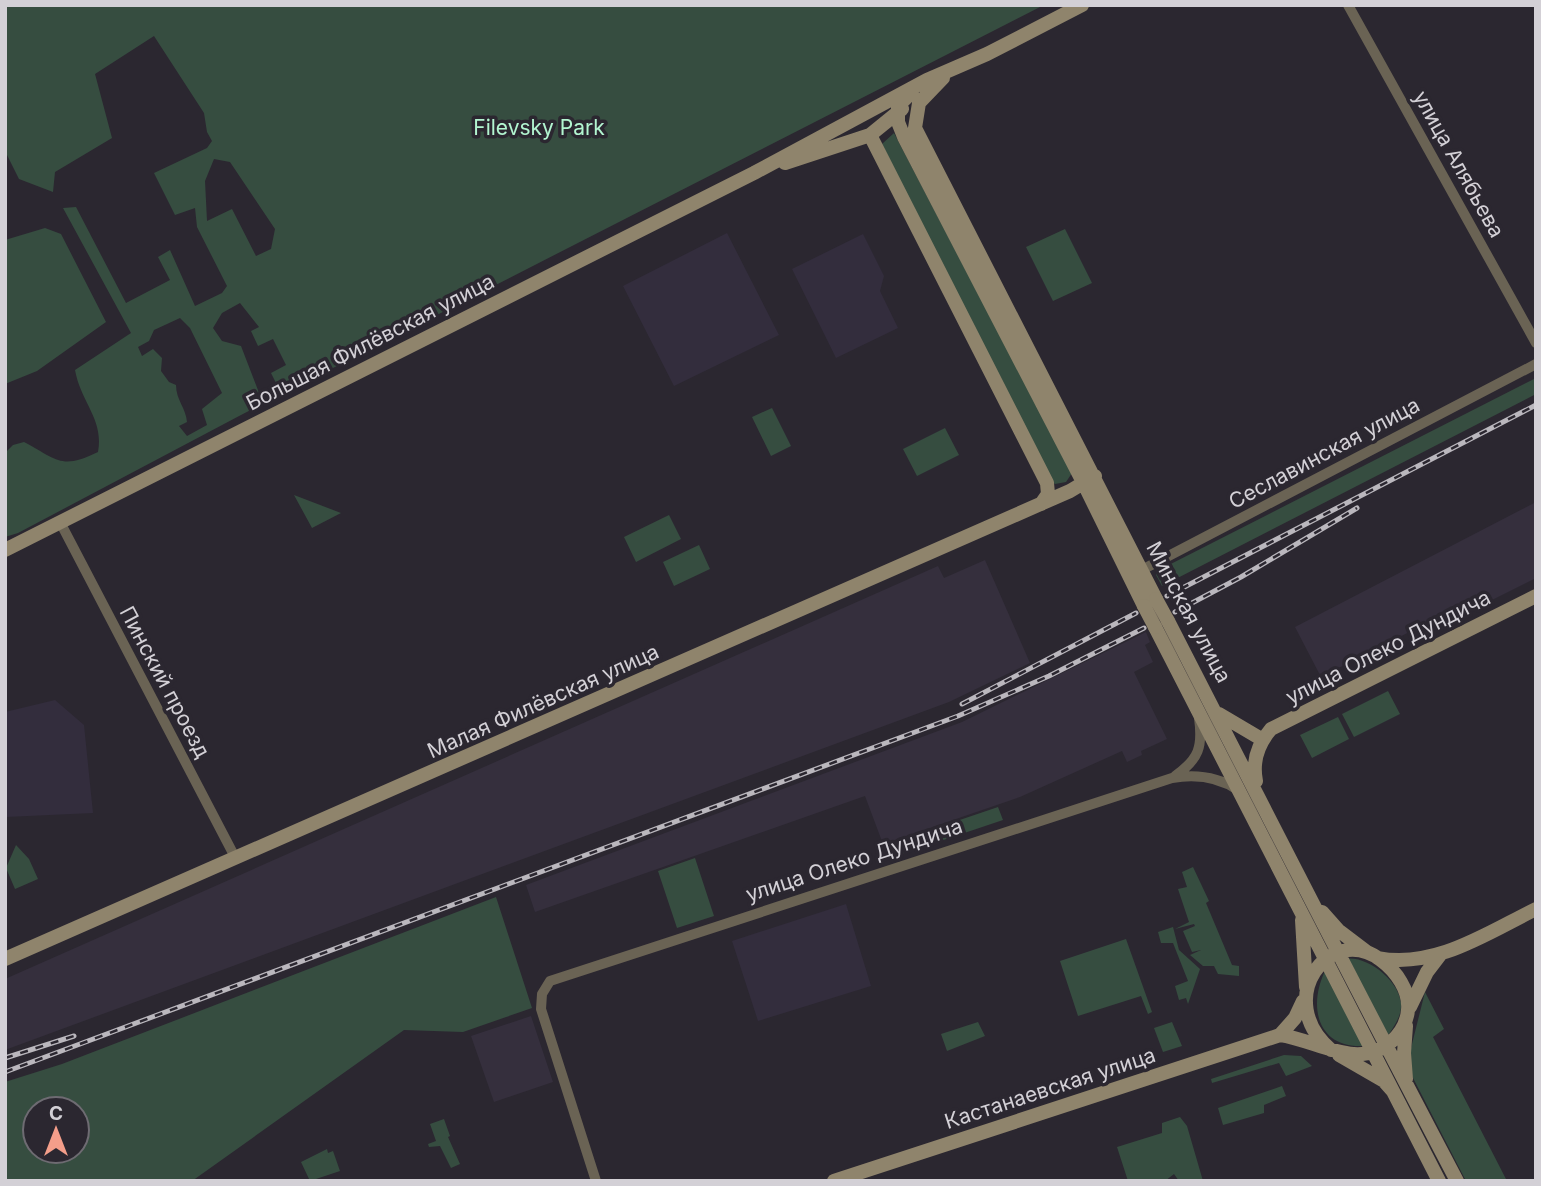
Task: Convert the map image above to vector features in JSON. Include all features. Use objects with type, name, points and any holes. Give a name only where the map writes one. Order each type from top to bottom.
[{"type":"street","name":"Большая Филёвская улица","points":[[5,550],[754,173],[926,80],[953,70],[1082,5]]},
{"type":"street","name":"улица Алябьева","points":[[1348,5],[1536,342]]},
{"type":"street","points":[[915,128],[917,111],[924,95],[953,70]]},
{"type":"street","points":[[915,128],[897,113],[902,101],[926,80]]},
{"type":"street","name":"Большая Филёвская улица","points":[[754,173],[875,131],[924,95]]},
{"type":"street","name":"Большая Филёвская улица","points":[[856,116],[882,111],[897,113]]},
{"type":"street","name":"Минская улица","points":[[897,113],[904,137],[1090,480]]},
{"type":"street","name":"Минская улица","points":[[915,128],[1150,602],[1218,714],[1258,793],[1305,901],[1403,1094],[1439,1181]]},
{"type":"street","points":[[904,137],[895,131],[875,131],[1047,483],[1048,494],[1041,504]]},
{"type":"street","name":"Сеславинская улица","points":[[1136,573],[1536,364]]},
{"type":"street","name":"Малая Филёвская улица","points":[[5,959],[1041,504],[1090,480]]},
{"type":"street","name":"Пинский проезд","points":[[60,522],[236,859]]},
{"type":"street","name":"улица Олеко Дундича","points":[[1262,740],[1272,729],[1536,596]]},
{"type":"street","name":"Минская улица","points":[[1162,624],[1197,708],[1240,791],[1305,901]]},
{"type":"street","name":"улица Олеко Дундича","points":[[1172,778],[1195,761],[1200,750],[1197,708]]},
{"type":"street","points":[[1218,714],[1262,740],[1255,761],[1258,793]]},
{"type":"street","name":"улица Олеко Дундича","points":[[596,1181],[541,1009],[542,994],[550,981],[1172,778],[1188,775],[1214,778],[1240,791]]},
{"type":"street","points":[[1305,901],[1395,973],[1403,986],[1408,1014],[1403,1094]]},
{"type":"street","points":[[1305,901],[1305,1011],[1311,1027],[1333,1051],[1358,1055],[1380,1049],[1397,1036],[1427,972],[1440,955]]},
{"type":"street","points":[[1280,1035],[1294,1018],[1312,976],[1332,956],[1355,951],[1412,960],[1440,955],[1536,909]]},
{"type":"street","points":[[1280,1035],[1304,1039],[1333,1051],[1403,1094]]},
{"type":"street","name":"Кастанаевская улица","points":[[834,1181],[1280,1035]]},
{"type":"street","name":"Минская улица","points":[[1403,1094],[1457,1181]]},
{"type":"shaded area","points":[[727,233],[779,335],[674,386],[623,286]]},
{"type":"shaded area","points":[[863,234],[884,276],[880,291],[898,328],[836,358],[792,269]]},
{"type":"shaded area","points":[[1536,502],[1536,578],[1476,608],[1472,600],[1321,677],[1295,627]]},
{"type":"shaded area","points":[[985,560],[1030,663],[949,702],[5,1050],[5,979],[938,566],[944,578]]},
{"type":"shaded area","points":[[1146,632],[1150,642],[1145,645],[1153,662],[1134,672],[1167,739],[1141,751],[1142,755],[1127,762],[1122,751],[1020,797],[883,844],[865,796],[535,912],[526,885],[962,722]]},
{"type":"shaded area","points":[[55,700],[84,725],[93,813],[6,817],[5,712]]},
{"type":"shaded area","points":[[846,904],[871,986],[758,1021],[732,941]]},
{"type":"shaded area","points":[[531,1016],[553,1082],[494,1102],[471,1036]]},
{"type":"green space","name":"Filevsky Park","points":[[5,5],[1044,5],[241,415],[18,533],[5,537],[5,453],[13,445],[24,442],[53,458],[67,461],[76,461],[98,452],[98,430],[75,370],[131,333],[63,208],[76,207],[126,303],[170,280],[158,257],[170,250],[195,306],[222,293],[227,286],[197,227],[195,208],[175,215],[154,173],[207,148],[212,141],[207,132],[204,113],[154,36],[95,74],[112,138],[55,172],[53,192],[19,179],[5,151]],"holes":[[[214,159],[230,162],[275,229],[271,249],[256,256],[232,209],[207,221],[205,181]],[[240,303],[259,327],[251,331],[258,346],[273,339],[286,365],[271,373],[280,391],[261,398],[241,346],[222,341],[213,328],[222,313]],[[180,318],[190,328],[222,393],[202,409],[207,425],[187,436],[179,426],[187,422],[185,412],[176,385],[169,382],[161,371],[162,358],[153,349],[142,356],[138,347],[149,341],[154,330]]]},
{"type":"green space","points":[[894,133],[1072,473],[1066,482],[1055,484],[1049,479],[882,144]]},
{"type":"green space","points":[[45,228],[61,234],[106,322],[37,371],[5,384],[5,240]]},
{"type":"green space","points":[[1065,229],[1092,283],[1053,301],[1026,247]]},
{"type":"green space","points":[[1536,378],[1536,394],[1162,586],[1156,575],[1157,571]]},
{"type":"green space","points":[[772,408],[791,446],[771,456],[752,417]]},
{"type":"green space","points":[[945,428],[959,455],[917,476],[903,449]]},
{"type":"green space","points":[[294,495],[341,513],[312,528]]},
{"type":"green space","points":[[669,515],[681,539],[636,562],[624,537]]},
{"type":"green space","points":[[699,545],[710,569],[674,586],[663,562]]},
{"type":"green space","points":[[1388,691],[1400,714],[1354,737],[1342,714]]},
{"type":"green space","points":[[1338,717],[1349,739],[1312,758],[1300,735]]},
{"type":"green space","points":[[998,807],[1003,820],[890,858],[886,845]]},
{"type":"green space","points":[[16,845],[29,859],[38,879],[15,889],[6,868]]},
{"type":"green space","points":[[695,858],[714,916],[677,928],[658,871]]},
{"type":"green space","points":[[1193,867],[1209,901],[1206,903],[1232,965],[1239,966],[1239,976],[1218,974],[1214,966],[1203,966],[1190,955],[1201,950],[1192,952],[1183,931],[1195,926],[1194,924],[1175,929],[1189,922],[1178,889],[1187,887],[1182,872]]},
{"type":"green space","points":[[496,897],[532,1008],[463,1032],[404,1030],[192,1181],[5,1181],[5,1082],[62,1064]]},
{"type":"green space","points":[[1173,927],[1179,950],[1200,969],[1188,1004],[1186,998],[1179,1000],[1175,986],[1188,981],[1173,943],[1161,943],[1158,932]]},
{"type":"green space","points":[[1126,939],[1152,1012],[1148,1014],[1141,996],[1078,1016],[1060,961]]},
{"type":"green space","points":[[1344,959],[1372,965],[1394,986],[1401,1007],[1398,1020],[1389,1034],[1386,1035]]},
{"type":"green space","points":[[1325,971],[1363,1046],[1347,1045],[1335,1040],[1320,1022],[1317,998]]},
{"type":"green space","points":[[1425,992],[1444,1029],[1433,1037],[1507,1181],[1466,1181],[1412,1076],[1410,1052]]},
{"type":"green space","points":[[978,1022],[985,1036],[947,1051],[941,1034]]},
{"type":"green space","points":[[1172,1022],[1182,1046],[1163,1052],[1154,1028]]},
{"type":"green space","points":[[1284,1055],[1301,1056],[1312,1066],[1286,1076],[1279,1063],[1212,1083],[1211,1079]]},
{"type":"green space","points":[[1282,1086],[1286,1096],[1264,1105],[1264,1113],[1223,1125],[1218,1108]]},
{"type":"green space","points":[[1180,1117],[1187,1126],[1203,1181],[1179,1181],[1174,1174],[1165,1181],[1128,1181],[1117,1147],[1162,1133],[1162,1123]]},
{"type":"green space","points":[[444,1119],[450,1136],[448,1137],[460,1164],[451,1168],[440,1146],[429,1147],[428,1144],[436,1141],[430,1124]]},
{"type":"green space","points":[[327,1149],[328,1153],[333,1151],[340,1171],[310,1181],[301,1162]]},
{"type":"railway","points":[[1167,596],[1536,405]]},
{"type":"railway","points":[[1175,612],[1241,577],[1357,508]]},
{"type":"railway","points":[[962,704],[1136,613]]},
{"type":"railway","points":[[5,1072],[958,716],[1049,676],[1144,628]]},
{"type":"railway","points":[[5,1058],[74,1036]]}]
